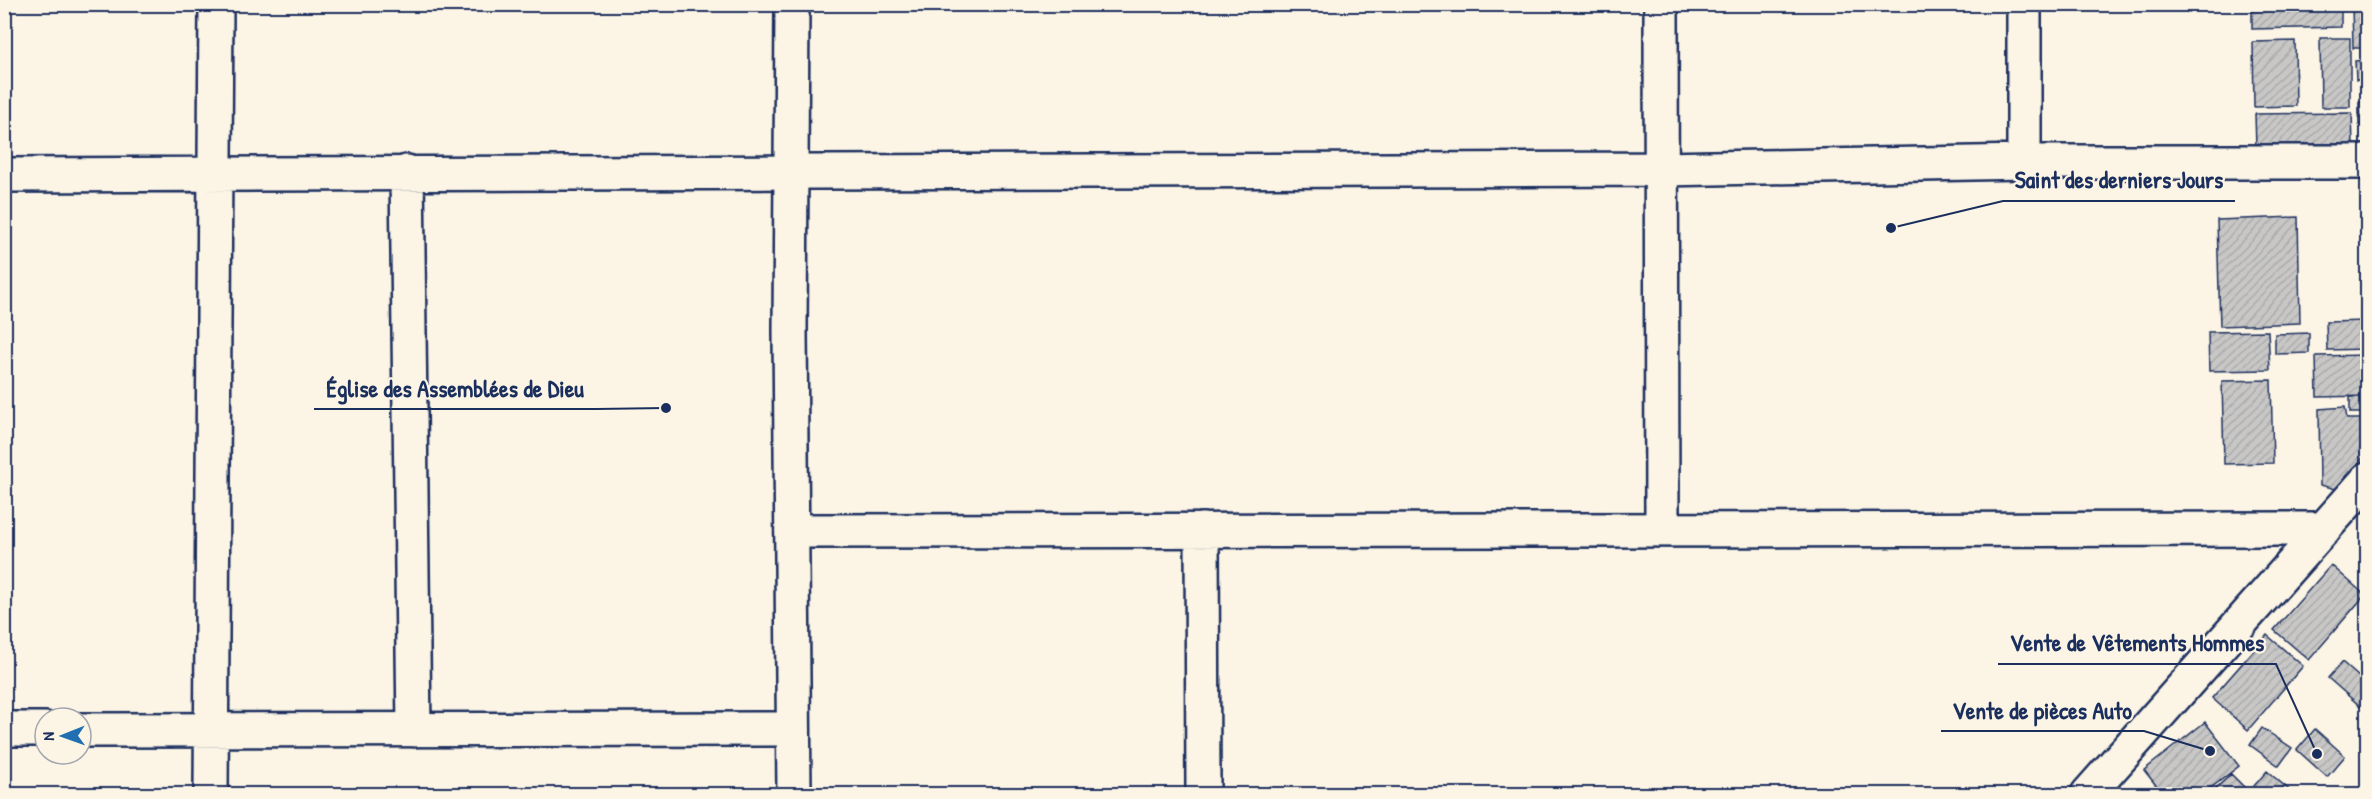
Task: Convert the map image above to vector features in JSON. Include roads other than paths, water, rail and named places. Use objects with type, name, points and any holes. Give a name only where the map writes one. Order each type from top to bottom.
[{"type":"street","points":[[211,795],[216,4]]},
{"type":"street","points":[[792,4],[794,795]]},
{"type":"street","points":[[1661,4],[1662,530]]},
{"type":"street","points":[[2024,4],[2024,162]]},
{"type":"street","points":[[4,175],[1662,169],[2024,162],[2367,162]]},
{"type":"street","points":[[408,172],[414,730]]},
{"type":"street","points":[[2088,795],[2367,479]]},
{"type":"street","points":[[792,531],[2324,529]]},
{"type":"street","points":[[1202,530],[1203,795]]},
{"type":"street","points":[[4,729],[33,729]]},
{"type":"street","points":[[93,730],[794,729]]},
{"type":"place","name":"Saint des derniers Jours","points":[[1891,228]]},
{"type":"place","name":"Église des Assemblées de Dieu","points":[[666,408]]},
{"type":"place","name":"Vente de pièces Auto","points":[[2210,751]]},
{"type":"place","name":"Vente de Vêtements Hommes","points":[[2317,754]]}]
